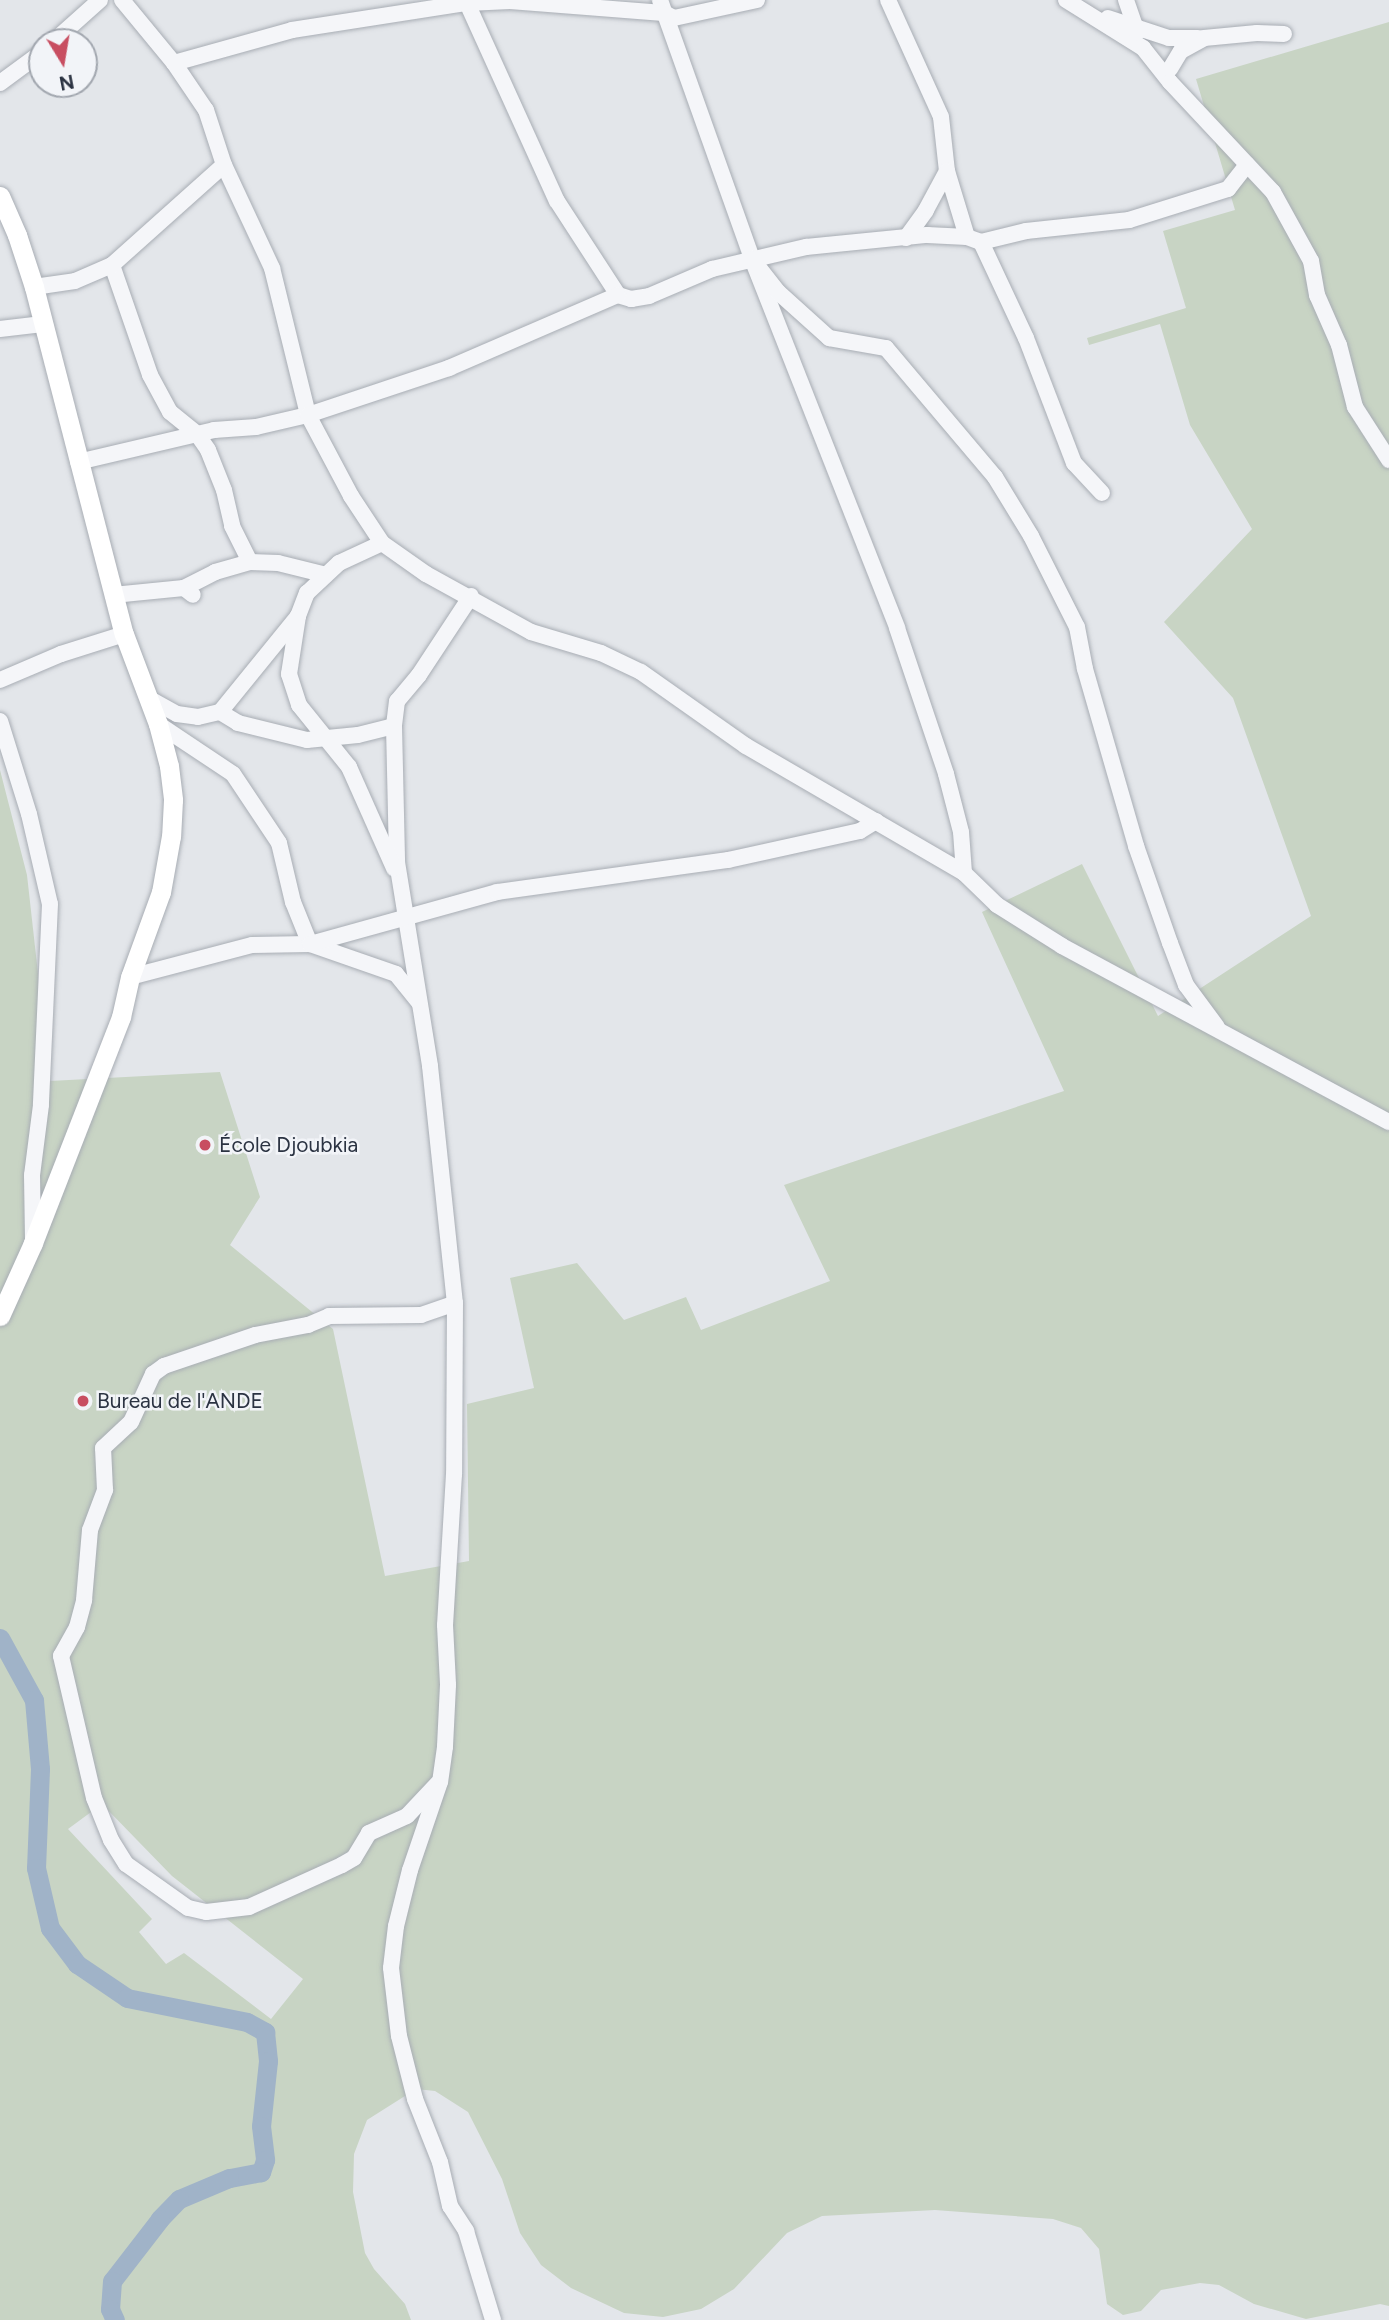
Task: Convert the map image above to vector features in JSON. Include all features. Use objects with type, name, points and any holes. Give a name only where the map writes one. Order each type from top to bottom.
[{"type":"main road","points":[[0,196],[17,235],[34,287],[124,634],[158,724],[170,777],[171,836],[161,891],[130,977],[121,1017],[33,1243],[0,1316]]},
{"type":"street","points":[[69,28],[100,0]]},
{"type":"street","points":[[122,0],[174,63],[206,110],[224,165],[272,268],[309,415],[351,496],[382,543],[426,574],[471,596],[530,632],[601,653],[641,672],[746,746],[964,873],[997,905],[1051,939],[1223,1035],[1389,1122]]},
{"type":"street","points":[[174,63],[292,30],[395,6],[510,1],[662,7],[674,18],[757,0]]},
{"type":"street","points":[[888,0],[941,117],[947,171],[974,239],[1026,338],[1074,463],[1102,493]]},
{"type":"street","points":[[1066,0],[1143,48]]},
{"type":"street","points":[[1126,0],[1143,48],[1170,82],[1273,192],[1311,261],[1317,295],[1339,345],[1354,407],[1389,460]]},
{"type":"street","points":[[467,3],[557,201],[618,295],[631,299],[649,296],[712,269],[806,247],[906,238],[974,239],[1129,220],[1228,189],[1247,165]]},
{"type":"street","points":[[662,7],[752,260],[812,416],[859,527],[935,739],[961,832],[964,873]]},
{"type":"street","points":[[1092,17],[1106,18],[1169,38],[1204,38],[1248,33],[1284,34]]},
{"type":"street","points":[[1170,69],[1181,51],[1204,38]]},
{"type":"street","points":[[0,83],[28,62]]},
{"type":"street","points":[[34,287],[75,281],[112,265],[224,165]]},
{"type":"street","points":[[906,238],[926,210],[947,171]]},
{"type":"street","points":[[752,260],[778,292],[829,338],[886,348],[995,477],[1031,536],[1077,627],[1085,669],[1136,846],[1186,985],[1223,1035]]},
{"type":"street","points":[[112,265],[150,375],[170,412],[197,434],[208,450],[224,490],[232,526],[250,562]]},
{"type":"street","points":[[78,462],[197,434],[309,415],[449,369],[618,295]]},
{"type":"street","points":[[0,329],[43,324]]},
{"type":"street","points":[[382,543],[339,563],[307,593],[298,616],[289,674],[299,705],[349,767],[365,797],[400,880]]},
{"type":"street","points":[[113,595],[188,591],[215,572],[250,562],[278,563],[326,575]]},
{"type":"street","points":[[471,596],[418,675],[397,701],[394,726],[400,880],[421,1004],[455,1303],[453,1498],[445,1625],[448,1685],[440,1782],[410,1870],[391,1968],[399,2036],[415,2099],[440,2162],[450,2206],[466,2231],[493,2320]]},
{"type":"street","points":[[148,698],[177,714],[198,718],[220,712],[298,616]]},
{"type":"street","points":[[0,681],[61,654],[124,634]]},
{"type":"street","points":[[220,712],[238,723],[307,740],[394,726]]},
{"type":"street","points":[[0,721],[29,814],[50,905],[41,1105],[32,1175],[33,1243]]},
{"type":"street","points":[[158,724],[233,774],[279,843],[293,902],[310,944],[396,974],[421,1004]]},
{"type":"street","points":[[130,977],[252,945],[310,944],[497,892],[728,860],[860,831],[876,821]]},
{"type":"street","points":[[440,1782],[432,1787],[407,1816],[369,1833],[354,1858],[342,1865],[249,1907],[206,1912],[187,1908],[127,1864],[111,1840],[94,1798],[61,1656],[77,1627],[84,1600],[90,1530],[105,1490],[103,1448],[131,1422],[153,1374],[164,1366],[255,1335],[308,1325],[329,1316],[421,1315],[455,1303]]},
{"type":"green space","points":[[1389,22],[1389,2306],[1380,2304],[1306,2319],[1254,2304],[1219,2285],[1200,2283],[1161,2290],[1141,2311],[1123,2315],[1107,2304],[1099,2249],[1081,2228],[1053,2219],[935,2210],[822,2216],[787,2233],[734,2289],[701,2309],[663,2317],[624,2313],[571,2288],[541,2265],[520,2233],[502,2179],[468,2112],[435,2091],[416,2089],[367,2120],[354,2154],[353,2192],[365,2253],[374,2269],[405,2304],[411,2320],[0,2320],[0,770],[27,875],[50,1081],[220,1072],[260,1197],[230,1245],[333,1329],[385,1576],[469,1561],[467,1404],[534,1388],[510,1278],[577,1263],[624,1320],[686,1297],[701,1330],[830,1281],[784,1185],[1064,1091],[982,912],[1082,864],[1158,1016],[1311,916],[1233,698],[1164,622],[1252,529],[1190,425],[1160,324],[1089,345],[1087,338],[1186,308],[1163,231],[1235,210],[1196,79]],"holes":[[[102,1804],[172,1876],[303,1979],[271,2019],[184,1953],[166,1964],[139,1932],[152,1919],[68,1829]]]},
{"type":"waterway","points":[[0,1638],[34,1700],[40,1769],[36,1868],[50,1928],[77,1964],[127,1998],[247,2022],[265,2032],[268,2061],[261,2126],[265,2160],[261,2172],[229,2178],[179,2199],[112,2281],[110,2309],[115,2320]]},
{"type":"place","name":"École Djoubkia","points":[[205,1145]]},
{"type":"place","name":"Bureau de l'ANDE","points":[[83,1401]]}]
